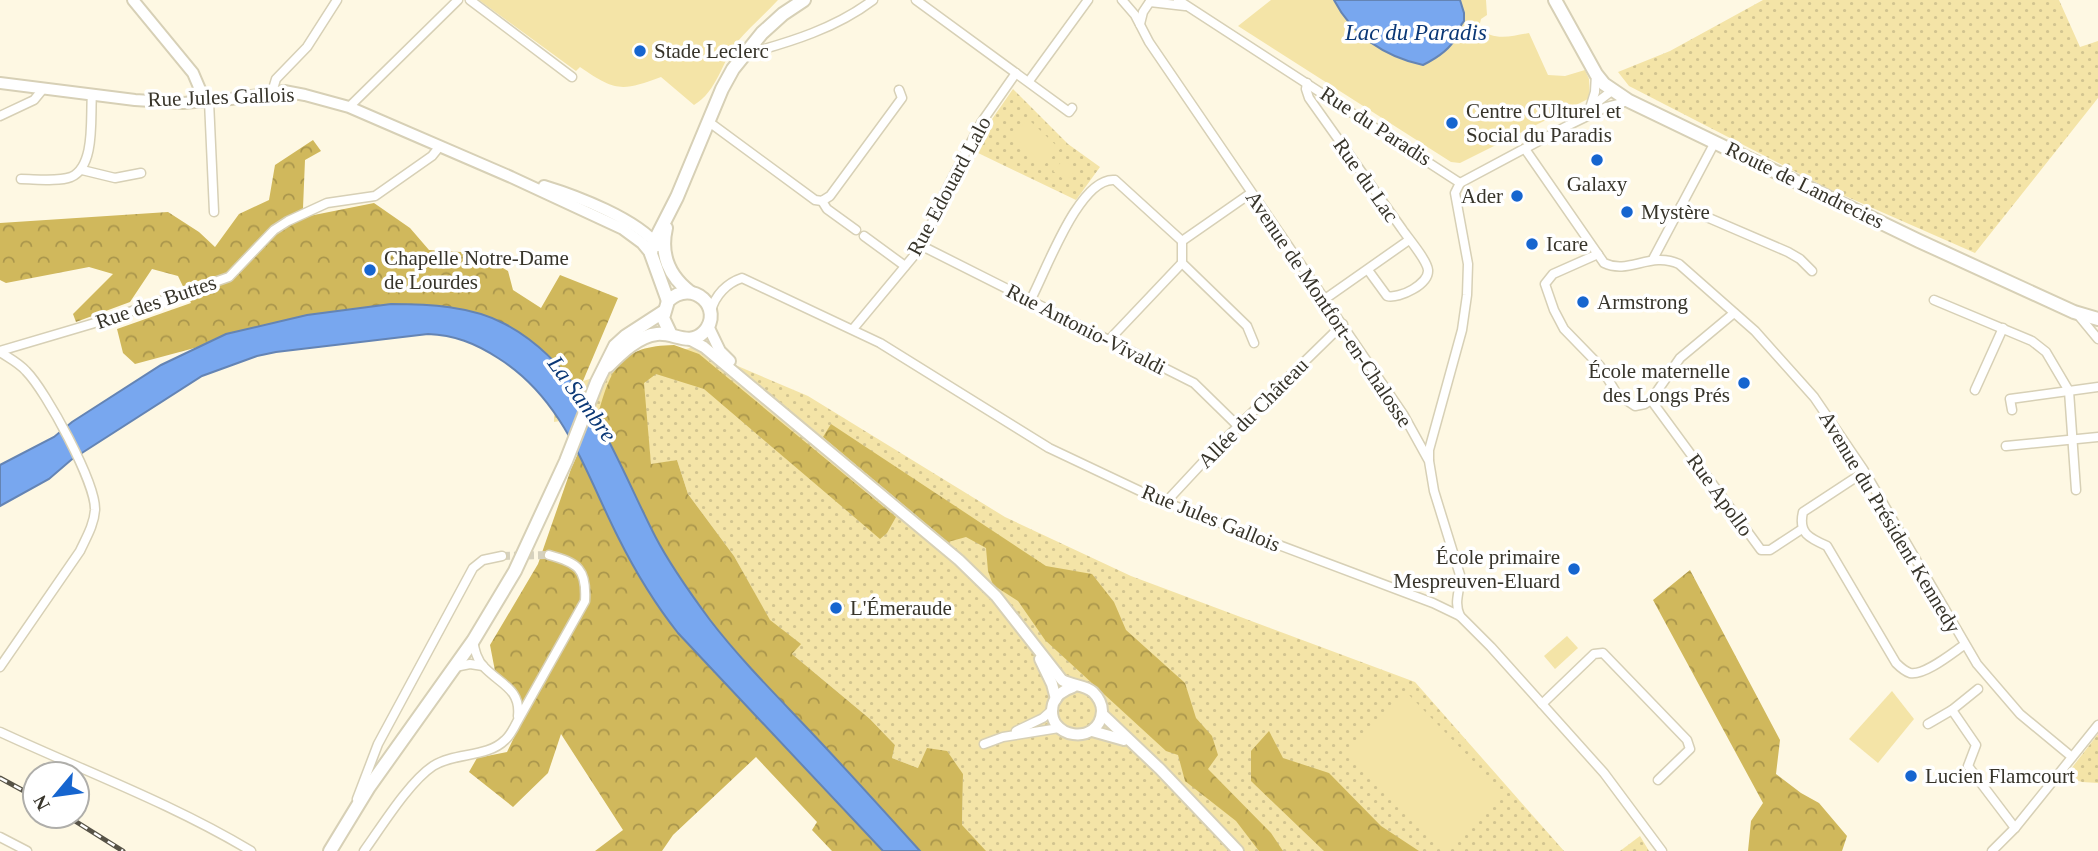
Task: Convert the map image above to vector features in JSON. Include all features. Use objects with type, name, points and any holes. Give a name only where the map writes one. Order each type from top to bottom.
[{"type":"main road","points":[[656,250],[662,244],[673,204],[722,89],[743,55],[783,14],[804,0]]},
{"type":"main road","name":"Route de Landrecies","points":[[1555,0],[1596,74],[1629,101],[1930,246],[2074,312],[2098,319]]},
{"type":"main road","name":"Rue Jules Gallois","points":[[656,250],[676,279],[696,295]]},
{"type":"main road","name":"Rue Jules Gallois","points":[[656,250],[666,306]]},
{"type":"main road","points":[[330,851],[354,810],[473,641],[515,571],[566,461],[600,377],[615,346],[666,306],[677,294],[696,295],[709,320],[701,335],[689,339],[655,334],[643,338],[623,352],[600,377]]},
{"type":"main road","points":[[666,306],[665,324],[671,335]]},
{"type":"street","points":[[133,0],[193,73],[207,101],[214,212]]},
{"type":"street","points":[[272,92],[276,79],[307,47],[337,0]]},
{"type":"street","points":[[349,107],[458,0]]},
{"type":"street","points":[[470,0],[572,78]]},
{"type":"street","points":[[743,55],[798,39],[833,25],[873,0]]},
{"type":"street","points":[[916,0],[1069,112],[1072,108]]},
{"type":"street","points":[[1029,81],[1088,0]]},
{"type":"street","name":"Avenue de Montfort-en-Chalosse","points":[[1122,0],[1251,193],[1391,394],[1429,461],[1434,491],[1460,575],[1461,587],[1456,607],[1460,616]]},
{"type":"street","name":"Rue du Paradis","points":[[1178,0],[1460,183]]},
{"type":"street","points":[[1140,24],[1149,3]]},
{"type":"street","name":"Rue du Paradis","points":[[1128,8],[1140,10],[1149,3],[1188,6]]},
{"type":"street","name":"Rue Edouard Lalo","points":[[853,329],[922,246],[944,194],[981,123],[1016,73]]},
{"type":"street","points":[[1591,105],[1596,74]]},
{"type":"street","name":"Rue Jules Gallois","points":[[0,83],[156,102],[207,101],[284,91],[305,94],[349,107],[511,177],[623,229],[656,250]]},
{"type":"street","name":"Rue du Lac","points":[[1307,83],[1309,98],[1426,264],[1428,272],[1425,279],[1404,295],[1395,298],[1387,296],[1368,270]]},
{"type":"street","points":[[0,116],[34,100],[43,89]]},
{"type":"street","points":[[709,122],[815,200],[822,201],[830,196],[902,98],[899,90]]},
{"type":"street","points":[[1567,126],[1613,90]]},
{"type":"street","points":[[21,179],[69,178],[82,170],[87,157],[92,94]]},
{"type":"street","points":[[1429,461],[1429,450],[1462,330],[1467,295],[1468,264],[1455,193],[1460,183],[1606,107],[1629,101]]},
{"type":"street","points":[[1653,259],[1715,142]]},
{"type":"street","name":"Rue des Buttes","points":[[0,351],[115,317],[229,278],[274,230],[288,221],[327,203],[375,196],[432,156],[440,146]]},
{"type":"street","points":[[1525,149],[1598,254],[1553,274],[1545,284],[1564,329],[1600,366],[1617,394],[1635,406],[1651,400],[1680,358],[1734,313]]},
{"type":"street","points":[[82,170],[115,178],[141,173]]},
{"type":"street","name":"Rue Jules Gallois","points":[[511,177],[555,190],[602,209],[643,231],[656,250]]},
{"type":"street","points":[[1030,301],[1072,214],[1090,191],[1104,181],[1115,180],[1182,241],[1182,263],[1109,340]]},
{"type":"street","points":[[1182,241],[1251,193]]},
{"type":"street","points":[[547,194],[596,212],[602,209]]},
{"type":"street","points":[[822,201],[827,209],[905,266]]},
{"type":"street","points":[[1681,206],[1788,252],[1812,271]]},
{"type":"street","name":"Rue du Lac","points":[[1325,299],[1409,240]]},
{"type":"street","name":"Rue Antonio-Vivaldi","points":[[922,246],[1194,383],[1239,427]]},
{"type":"street","name":"Avenue du Président Kennedy","points":[[1598,254],[1604,263],[1613,267],[1665,258],[1679,264],[1755,331],[1814,397],[1864,472],[1964,645],[1982,671],[2011,705],[2072,757]]},
{"type":"street","points":[[1182,263],[1247,326],[1254,343]]},
{"type":"street","name":"Rue Jules Gallois","points":[[725,288],[742,278],[853,329],[1049,448],[1165,503],[1433,603],[1460,616],[1604,773],[1662,851]]},
{"type":"street","points":[[696,295],[725,288]]},
{"type":"street","points":[[725,288],[713,303],[709,320],[720,351],[783,412]]},
{"type":"street","points":[[1934,300],[2032,341],[2046,352],[2068,391],[2076,490]]},
{"type":"street","points":[[2074,312],[2098,339]]},
{"type":"street","name":"Allée du Château","points":[[1165,503],[1343,324]]},
{"type":"street","points":[[1975,390],[2003,328]]},
{"type":"street","points":[[689,339],[704,347],[959,560],[996,596],[1062,680],[1073,687],[1088,689],[1094,693],[1099,699],[1102,714],[1238,851]]},
{"type":"street","points":[[0,351],[25,369],[33,379],[84,469],[91,485],[95,510],[89,534],[80,551],[0,667]]},
{"type":"street","points":[[2012,410],[2010,398],[2098,387]]},
{"type":"street","name":"Rue Apollo","points":[[1651,400],[1762,550],[1770,550],[1802,528]]},
{"type":"street","points":[[2006,446],[2098,437]]},
{"type":"street","points":[[1864,472],[1802,512],[1802,528],[1808,537],[1827,546],[1896,663],[1903,670],[1911,673],[1922,671],[1964,645]]},
{"type":"street","points":[[364,851],[414,784],[432,767],[445,760],[490,750],[505,740],[517,722],[585,601],[586,583],[579,568],[571,561],[549,555]]},
{"type":"street","points":[[354,810],[378,744],[473,568],[483,560],[502,556]]},
{"type":"street","points":[[473,641],[483,666],[512,692],[519,705],[517,722]]},
{"type":"street","points":[[1033,644],[1052,684],[1054,719],[1059,727],[1070,735],[1078,736],[1092,731],[1106,733],[1133,744]]},
{"type":"street","points":[[1542,704],[1594,654],[1603,653],[1687,740],[1690,749],[1658,780]]},
{"type":"street","points":[[453,668],[470,664],[483,666]]},
{"type":"street","points":[[984,744],[1043,718],[1060,693],[1073,687]]},
{"type":"street","points":[[1928,724],[1952,710],[1978,689]]},
{"type":"street","points":[[1952,710],[1976,745],[1968,766],[2015,828]]},
{"type":"street","points":[[1092,731],[1102,714]]},
{"type":"street","points":[[1992,851],[2015,828],[2098,725]]},
{"type":"street","points":[[1003,737],[1059,727]]},
{"type":"street","points":[[0,732],[186,814],[251,851]]},
{"type":"street","points":[[0,837],[27,851]]},
{"type":"shaded area","name":"Stade Leclerc","points":[[479,0],[778,0],[738,41],[714,84],[694,105],[661,77],[619,87],[602,81],[580,67],[576,71]]},
{"type":"shaded area","points":[[1271,0],[1486,0],[1487,15],[1481,19],[1479,27],[1484,32],[1496,36],[1529,33],[1548,75],[1565,76],[1585,70],[1589,79],[1590,98],[1460,163],[1451,162],[1238,26]]},
{"type":"shaded area","points":[[1763,0],[2059,0],[2080,47],[2098,41],[2098,98],[1975,253],[1827,188],[1629,86],[1618,72],[1670,51]]},
{"type":"shaded area","points":[[1013,89],[1068,144],[1100,167],[1076,200],[976,152],[990,122]]},
{"type":"shaded area","points":[[1028,119],[1060,149],[1044,165],[1013,135]]},
{"type":"shaded area","points":[[1064,159],[1076,170],[1066,181],[1053,171]]},
{"type":"shaded area","points":[[693,347],[808,396],[1005,517],[1131,576],[1415,682],[1564,851],[965,851],[962,825],[963,774],[918,768],[892,758],[895,745],[870,719],[792,654],[800,644],[770,621],[734,556],[688,494],[677,460],[651,465],[645,407],[554,422],[554,390]]},
{"type":"shaded area","points":[[1567,636],[1578,648],[1555,669],[1544,656]]},
{"type":"shaded area","points":[[1892,691],[1914,719],[1878,763],[1849,739]]},
{"type":"shaded area","points":[[1409,695],[1505,794],[1446,851],[1350,753]]},
{"type":"shaded area","points":[[2098,734],[2098,783],[2072,779],[2067,774]]},
{"type":"shaded area","points":[[1640,836],[1649,851],[1620,851]]},
{"type":"green space","points":[[313,140],[321,151],[305,160],[303,208],[309,216],[374,203],[410,228],[429,250],[477,253],[508,271],[513,290],[541,308],[560,275],[618,298],[580,388],[507,329],[254,332],[135,364],[123,353],[117,329],[191,303],[178,276],[152,269],[130,302],[76,322],[73,314],[113,274],[89,267],[6,283],[0,280],[0,223],[168,212],[199,232],[215,247],[239,214],[269,200],[275,165]]},
{"type":"green space","points":[[674,345],[699,354],[896,517],[887,533],[880,539],[704,389],[656,374],[644,383],[651,464],[677,460],[688,494],[734,556],[770,620],[801,644],[792,654],[870,719],[895,745],[892,758],[918,768],[927,748],[947,751],[963,774],[962,825],[986,851],[832,851],[812,830],[817,822],[756,757],[673,835],[662,851],[595,851],[623,830],[561,734],[548,773],[513,807],[469,772],[477,758],[507,752],[528,708],[495,671],[490,645],[538,564],[571,469],[595,415],[598,415],[608,384],[621,362],[630,355],[656,346]]},
{"type":"green space","points":[[831,424],[1046,566],[1092,574],[1114,602],[1126,630],[1185,683],[1196,718],[1212,736],[1218,755],[1208,769],[1271,833],[1283,851],[1259,851],[1236,821],[1185,781],[1178,755],[1166,751],[1045,640],[1018,601],[993,585],[988,571],[986,548],[966,537],[948,542],[823,437]]},
{"type":"green space","points":[[1690,570],[1780,740],[1776,774],[1819,803],[1847,836],[1842,851],[1748,851],[1751,821],[1763,803],[1653,600]]},
{"type":"green space","points":[[1269,731],[1283,758],[1329,773],[1381,826],[1419,851],[1324,851],[1251,781],[1251,751]]},
{"type":"water","name":"Lac du Paradis","points":[[1334,0],[1460,0],[1464,21],[1450,46],[1423,65],[1396,56],[1371,43],[1350,24]]},
{"type":"water","name":"La Sambre","points":[[391,304],[449,307],[492,318],[533,342],[557,365],[596,418],[661,547],[710,620],[920,851],[883,851],[678,633],[631,562],[583,463],[556,416],[540,394],[521,375],[473,344],[447,336],[428,334],[257,356],[202,376],[71,460],[49,479],[0,506],[0,465],[54,437],[72,422],[161,365],[226,334],[307,315]]},
{"type":"tunnel","points":[[502,556],[549,555]]},
{"type":"railway","points":[[0,778],[21,789]]},
{"type":"railway","points":[[89,830],[123,851]]},
{"type":"place","name":"Stade Leclerc","points":[[640,51]]},
{"type":"place","name":"Centre CUlturel et Social du Paradis","points":[[1452,123]]},
{"type":"place","name":"Galaxy","points":[[1597,160]]},
{"type":"place","name":"Ader","points":[[1517,196]]},
{"type":"place","name":"Mystère","points":[[1627,212]]},
{"type":"place","name":"Icare","points":[[1532,244]]},
{"type":"place","name":"Chapelle Notre-Dame de Lourdes","points":[[370,270]]},
{"type":"place","name":"Armstrong","points":[[1583,302]]},
{"type":"place","name":"École maternelle des Longs Prés","points":[[1744,383]]},
{"type":"place","name":"École primaire Mespreuven-Eluard","points":[[1574,569]]},
{"type":"place","name":"L'Émeraude","points":[[836,608]]},
{"type":"place","name":"Lucien Flamcourt","points":[[1911,776]]}]
